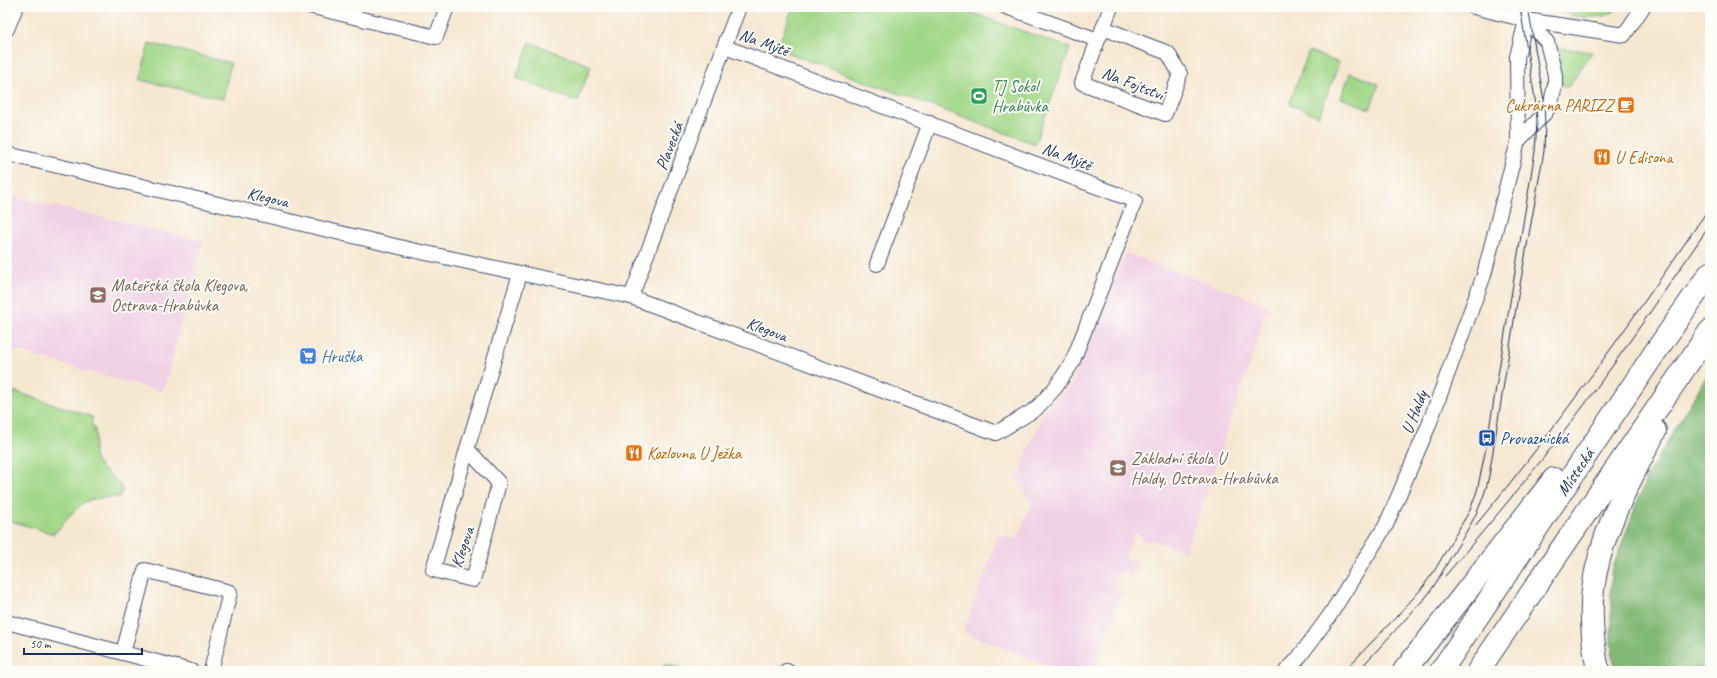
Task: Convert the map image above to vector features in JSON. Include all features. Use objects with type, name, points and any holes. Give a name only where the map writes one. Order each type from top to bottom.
[{"type":"highway","name":"Místecká","points":[[1441,671],[1710,273]]},
{"type":"highway","name":"Místecká","points":[[1478,671],[1710,331]]},
{"type":"highway","points":[[1404,671],[1656,351]]},
{"type":"highway","points":[[1598,671],[1592,620],[1593,590],[1602,550],[1614,514],[1687,364]]},
{"type":"street","points":[[7,29],[16,7]]},
{"type":"street","points":[[313,7],[436,37],[447,7]]},
{"type":"street","name":"Plavecká","points":[[631,297],[739,7]]},
{"type":"street","name":"Na Fojtství","points":[[1006,7],[1168,53],[1180,74],[1165,114],[1082,83],[1101,34]]},
{"type":"street","points":[[1101,34],[1111,7]]},
{"type":"street","points":[[1474,7],[1525,13],[1624,35],[1643,7]]},
{"type":"street","name":"U Haldy","points":[[1518,141],[1544,113],[1551,103],[1555,85],[1555,75],[1547,42],[1525,13]]},
{"type":"street","name":"U Haldy","points":[[1286,671],[1297,660],[1330,615],[1389,518],[1428,427],[1484,275],[1518,141],[1517,57],[1525,13]]},
{"type":"street","name":"Na Mýtě","points":[[725,47],[1135,201],[1072,364],[1055,388],[1036,409],[996,433]]},
{"type":"street","points":[[877,264],[930,123]]},
{"type":"street","name":"Klegova","points":[[7,154],[378,242],[631,297],[996,433]]},
{"type":"street","name":"Klegova","points":[[467,449],[499,484],[474,580],[433,570],[467,449],[520,274]]},
{"type":"street","points":[[123,653],[145,570],[230,592],[211,671]]},
{"type":"street","points":[[7,622],[191,671]]},
{"type":"shaded area","name":"Mateřská škola Klegova, Ostrava-Hrabůvka","points":[[7,195],[203,241],[162,392],[7,348]]},
{"type":"shaded area","name":"Základní škola U Haldy, Ostrava-Hrabůvka","points":[[1126,253],[1269,305],[1206,495],[1185,552],[1150,539],[1148,543],[1141,540],[1142,536],[1134,533],[1125,558],[1132,561],[1133,559],[1138,561],[1132,577],[1127,575],[1128,573],[1120,570],[1114,587],[1122,591],[1092,671],[1063,671],[963,632],[999,534],[1017,540],[1031,504],[1018,477],[1025,458],[1045,410],[1070,388]]},
{"type":"green space","name":"TJ Sokol Hrabůvka","points":[[793,7],[956,7],[1070,48],[1035,144],[777,49]]},
{"type":"green space","points":[[1552,7],[1619,7],[1606,15],[1586,17],[1566,14]]},
{"type":"green space","points":[[530,42],[591,66],[577,102],[516,78]]},
{"type":"green space","points":[[149,43],[231,63],[223,99],[140,80]]},
{"type":"green space","points":[[1555,47],[1592,52],[1570,85],[1567,87],[1562,85]]},
{"type":"green space","points":[[1309,51],[1339,63],[1319,116],[1289,104]]},
{"type":"green space","points":[[1350,73],[1379,84],[1370,109],[1341,98]]},
{"type":"green space","points":[[1710,370],[1710,671],[1616,671],[1611,646],[1611,573],[1647,476]]},
{"type":"green space","points":[[7,389],[93,417],[91,423],[96,437],[94,456],[99,465],[116,480],[121,487],[122,491],[120,497],[98,498],[81,504],[54,534],[7,520]]},
{"type":"green space","points":[[665,663],[691,671],[663,671]]},
{"type":"tram line","points":[[1421,589],[1433,573],[1470,510],[1477,491],[1486,448],[1535,151],[1537,122],[1536,105],[1520,7]]},
{"type":"tram line","points":[[1423,601],[1438,580],[1474,518],[1483,498],[1489,476],[1518,296],[1544,151],[1544,101],[1528,7]]},
{"type":"tram line","points":[[1475,526],[1567,409],[1710,207]]},
{"type":"tram line","points":[[1445,576],[1516,491],[1585,404],[1710,225]]},
{"type":"tram line","points":[[1344,671],[1425,585]]},
{"type":"tram line","points":[[1358,671],[1425,598]]},
{"type":"place","name":"TJ Sokol Hrabůvka","points":[[979,96]]},
{"type":"place","name":"Cukrárna PARIZZ","points":[[1626,105]]},
{"type":"place","name":"U Edisona","points":[[1602,157]]},
{"type":"place","name":"Mateřská škola Klegova, Ostrava-Hrabůvka","points":[[98,295]]},
{"type":"place","name":"Hruška","points":[[308,356]]},
{"type":"place","name":"Provaznická","points":[[1487,438]]},
{"type":"place","name":"Kozlovna U Ježka","points":[[634,453]]},
{"type":"place","name":"Základní škola U Haldy, Ostrava-Hrabůvka","points":[[1118,468]]}]
